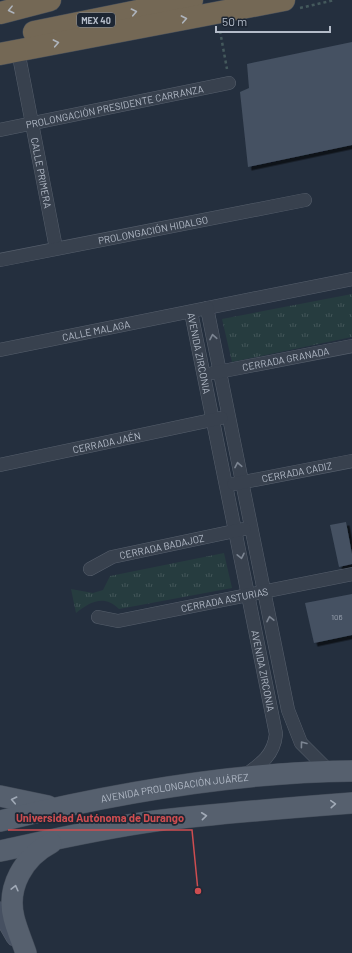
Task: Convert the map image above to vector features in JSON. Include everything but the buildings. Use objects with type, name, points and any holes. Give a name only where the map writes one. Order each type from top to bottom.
[{"type":"highway","points":[[0,12],[50,0]]},
{"type":"highway","name":"MEX 40","points":[[6,48],[192,0]]},
{"type":"highway","points":[[6,48],[291,5]]},
{"type":"main road","name":"AVENIDA PROLONGACIÓN JUÁREZ","points":[[0,821],[57,808],[156,789],[288,773],[352,772]]},
{"type":"main road","points":[[0,796],[57,808]]},
{"type":"main road","points":[[0,851],[154,821],[265,809],[352,803]]},
{"type":"main road","points":[[26,953],[14,916],[14,890],[22,869],[31,856],[61,838]]},
{"type":"main road","points":[[0,911],[26,953]]},
{"type":"street","name":"CALLE PRIMERA","points":[[6,48],[32,124],[56,248]]},
{"type":"street","name":"PROLONGACIÓN PRESIDENTE CARRANZA","points":[[0,130],[229,83]]},
{"type":"street","name":"PROLONGACIÓN HIDALGO","points":[[0,260],[306,200]]},
{"type":"street","points":[[208,308],[352,279]]},
{"type":"street","name":"AVENIDA ZIRCONIA","points":[[240,779],[265,761],[275,744],[276,734],[191,312],[208,308],[288,710],[295,730],[306,749],[330,772]]},
{"type":"street","name":"CALLE MALAGA","points":[[0,350],[191,312]]},
{"type":"street","name":"CERRADA GRANADA","points":[[204,375],[352,346]]},
{"type":"street","name":"CERRADA JAÉN","points":[[0,465],[229,417]]},
{"type":"street","name":"CERRADA CADIZ","points":[[227,486],[352,461]]},
{"type":"street","name":"CERRADA BADAJOZ","points":[[90,569],[112,557],[251,528]]},
{"type":"street","name":"CERRADA ASTURIAS","points":[[98,617],[118,621],[352,574]]},
{"type":"path","points":[[291,5],[335,0]]},
{"type":"path","points":[[219,26],[229,83]]},
{"type":"green space","points":[[352,294],[352,337],[232,362],[222,319]]},
{"type":"green space","points":[[224,553],[232,588],[119,609],[108,602],[97,601],[76,613],[71,589],[93,593],[103,590],[110,576]]},
{"type":"place","name":"Universidad Autónoma de Durango","points":[[198,891]]}]
